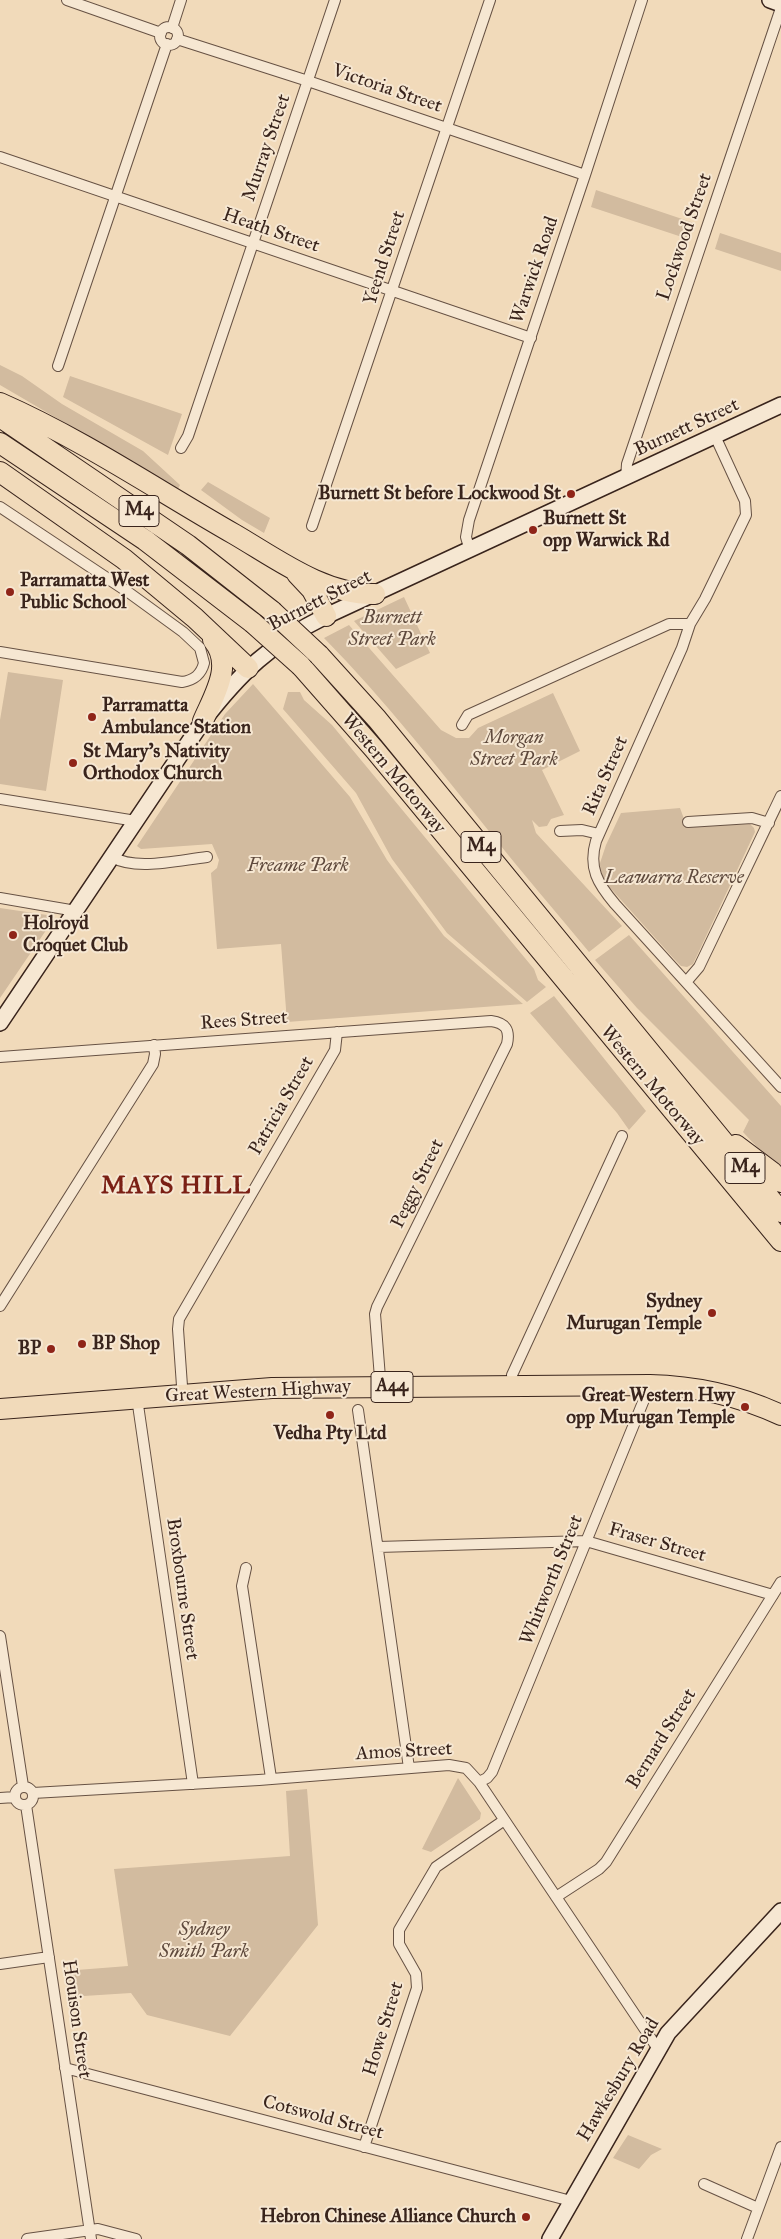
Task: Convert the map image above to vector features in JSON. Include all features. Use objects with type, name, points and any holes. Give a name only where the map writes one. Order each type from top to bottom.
[{"type":"highway","name":"M4","points":[[0,403],[37,419],[288,565],[341,591],[356,594],[375,594]]},
{"type":"highway","name":"Western Motorway","points":[[0,417],[188,545],[272,611],[319,655],[377,719],[708,1124],[773,1216],[781,1241]]},
{"type":"highway","name":"Western Motorway","points":[[0,443],[145,540],[254,623],[301,666],[773,1216]]},
{"type":"highway","points":[[0,472],[117,554],[195,618],[248,668]]},
{"type":"highway","name":"M4","points":[[288,565],[312,590],[326,616]]},
{"type":"highway","points":[[195,618],[218,646],[223,662],[221,679],[203,721]]},
{"type":"highway","name":"M4","points":[[708,1124],[772,1172],[781,1182]]},
{"type":"highway","name":"M4","points":[[773,1216],[781,1256]]},
{"type":"highway","name":"Great Western Highway","points":[[0,1400],[265,1380],[673,1374],[727,1382],[781,1401]]},
{"type":"highway","name":"Great Western Highway","points":[[0,1409],[282,1388],[650,1385],[682,1387],[713,1392],[757,1404],[781,1415]]},
{"type":"main road","points":[[770,0],[781,6]]},
{"type":"main road","name":"Burnett Street","points":[[0,1023],[203,721],[248,668],[287,637],[326,616],[781,406]]},
{"type":"main road","name":"Hawkesbury Road","points":[[550,2239],[668,2033],[781,1911]]},
{"type":"street","points":[[68,0],[161,33]]},
{"type":"street","points":[[172,28],[181,0]]},
{"type":"street","name":"Murray Street","points":[[181,448],[188,436],[254,244],[335,0]]},
{"type":"street","name":"Yeend Street","points":[[312,526],[490,0]]},
{"type":"street","name":"Warwick Road","points":[[470,551],[466,537],[469,520],[642,0]]},
{"type":"street","name":"Lockwood Street","points":[[626,479],[626,466],[781,6]]},
{"type":"street","points":[[166,28],[172,28],[176,31],[177,39],[173,44],[167,44],[162,39],[161,33],[166,28]]},
{"type":"street","name":"Victoria Street","points":[[177,39],[308,81],[585,175]]},
{"type":"street","points":[[58,366],[167,44]]},
{"type":"street","name":"Heath Street","points":[[0,157],[531,338]]},
{"type":"street","name":"Rita Street","points":[[715,436],[746,505],[746,515],[706,599],[690,624],[682,648],[599,834],[593,850],[592,860],[598,883],[781,1087]]},
{"type":"street","points":[[0,507],[128,592],[192,639],[203,653],[203,667],[194,679],[182,682],[0,652]]},
{"type":"street","points":[[462,724],[468,715],[669,624],[690,624]]},
{"type":"street","points":[[687,981],[699,967],[781,796]]},
{"type":"street","points":[[0,799],[136,821]]},
{"type":"street","points":[[688,822],[752,818],[768,823]]},
{"type":"street","points":[[560,831],[582,830],[599,834]]},
{"type":"street","points":[[112,857],[120,862],[136,864],[207,857]]},
{"type":"street","points":[[0,898],[76,911]]},
{"type":"street","name":"Rees Street","points":[[0,1057],[490,1021]]},
{"type":"street","name":"Peggy Street","points":[[380,1378],[376,1310],[507,1044],[509,1034],[505,1026],[499,1022],[490,1021]]},
{"type":"street","name":"Patricia Street","points":[[182,1386],[179,1320],[335,1050],[337,1032]]},
{"type":"street","points":[[0,1306],[152,1064],[154,1046]]},
{"type":"street","points":[[512,1375],[622,1136]]},
{"type":"street","name":"Whitworth Street","points":[[479,1782],[487,1778],[492,1772],[650,1385]]},
{"type":"street","name":"Broxbourne Street","points":[[137,1398],[193,1784]]},
{"type":"street","points":[[358,1410],[409,1768]]},
{"type":"street","name":"Fraser Street","points":[[378,1547],[586,1541],[773,1596]]},
{"type":"street","points":[[246,1568],[242,1586],[270,1778]]},
{"type":"street","name":"Bernard Street","points":[[556,1897],[599,1869],[606,1862],[781,1582]]},
{"type":"street","points":[[0,1636],[23,1786]]},
{"type":"street","name":"Amos Street","points":[[33,1793],[193,1784],[448,1765],[466,1768],[479,1782],[658,2049]]},
{"type":"street","points":[[23,1786],[28,1787],[33,1793],[33,1799],[26,1805],[18,1802],[15,1797],[16,1791],[23,1786]]},
{"type":"street","points":[[0,1798],[15,1797]]},
{"type":"street","name":"Houison Street","points":[[26,1805],[90,2234]]},
{"type":"street","name":"Howe Street","points":[[364,2147],[417,1988],[416,1974],[398,1944],[399,1930],[436,1867],[503,1820]]},
{"type":"street","points":[[0,1964],[48,1957]]},
{"type":"street","name":"Cotswold Street","points":[[65,2068],[571,2201]]},
{"type":"street","points":[[747,2239],[781,2147]]},
{"type":"street","points":[[704,2184],[758,2208]]},
{"type":"street","points":[[27,2239],[90,2234],[106,2230],[136,2239]]},
{"type":"green space","points":[[596,190],[694,223],[688,239],[591,207]]},
{"type":"green space","points":[[720,233],[781,253],[781,271],[715,249]]},
{"type":"green space","points":[[0,365],[22,376],[62,404],[143,451],[180,485],[178,489],[0,385]]},
{"type":"green space","points":[[70,376],[182,414],[168,455],[63,397]]},
{"type":"green space","points":[[208,482],[270,518],[264,533],[242,520],[201,490]]},
{"type":"green space","name":"Burnett Street Park","points":[[404,597],[430,653],[396,669],[354,621]]},
{"type":"green space","name":"Morgan Street Park","points":[[349,625],[441,730],[456,738],[469,738],[478,728],[553,693],[580,751],[542,770],[564,815],[551,819],[547,826],[539,827],[532,820],[536,833],[622,926],[589,952],[411,735],[324,638]]},
{"type":"green space","points":[[8,672],[63,680],[46,791],[0,784],[0,720]]},
{"type":"green space","name":"Freame Park","points":[[253,684],[350,797],[387,860],[444,936],[523,1004],[287,1022],[281,944],[217,949],[211,873],[217,868],[219,860],[212,844],[141,849],[137,846],[225,714]]},
{"type":"green space","points":[[288,692],[300,692],[304,700],[332,725],[534,969],[538,980],[546,987],[527,1002],[447,933],[392,859],[356,793],[283,709]]},
{"type":"green space","name":"Leawarra Reserve","points":[[680,808],[687,827],[750,824],[755,832],[693,964],[687,967],[681,966],[675,960],[604,881],[599,866],[606,845],[621,813]]},
{"type":"green space","points":[[0,908],[47,915],[51,923],[0,998]]},
{"type":"green space","points":[[629,935],[781,1106],[781,1173],[743,1132],[749,1120],[637,1008],[595,960]]},
{"type":"green space","points":[[554,996],[646,1111],[629,1130],[617,1113],[530,1013]]},
{"type":"green space","points":[[458,1778],[481,1813],[480,1819],[431,1852],[422,1849]]},
{"type":"green space","name":"Sydney Smith Park","points":[[307,1789],[318,1925],[230,2036],[147,2015],[131,1993],[68,1997],[64,1971],[128,1966],[114,1869],[290,1856],[286,1791]]},
{"type":"green space","points":[[628,2135],[662,2149],[651,2155],[639,2169],[613,2158]]},
{"type":"place","name":"Burnett St before Lockwood St","points":[[571,494]]},
{"type":"place","name":"Burnett St opp Warwick Rd","points":[[533,530]]},
{"type":"place","name":"Parramatta West Public School","points":[[10,592]]},
{"type":"place","name":"Parramatta Ambulance Station","points":[[92,717]]},
{"type":"place","name":"St Mary's Nativity Orthodox Church","points":[[73,763]]},
{"type":"place","name":"Holroyd Croquet Club","points":[[13,935]]},
{"type":"place","name":"Sydney Murugan Temple","points":[[712,1313]]},
{"type":"place","name":"BP Shop","points":[[82,1344]]},
{"type":"place","name":"BP","points":[[51,1349]]},
{"type":"place","name":"Great Western Hwy opp Murugan Temple","points":[[745,1407]]},
{"type":"place","name":"Vedha Pty Ltd","points":[[330,1415]]},
{"type":"place","name":"Hebron Chinese Alliance Church","points":[[526,2217]]},
{"type":"district","name":"MAYS HILL","points":[[176,1187]]}]
